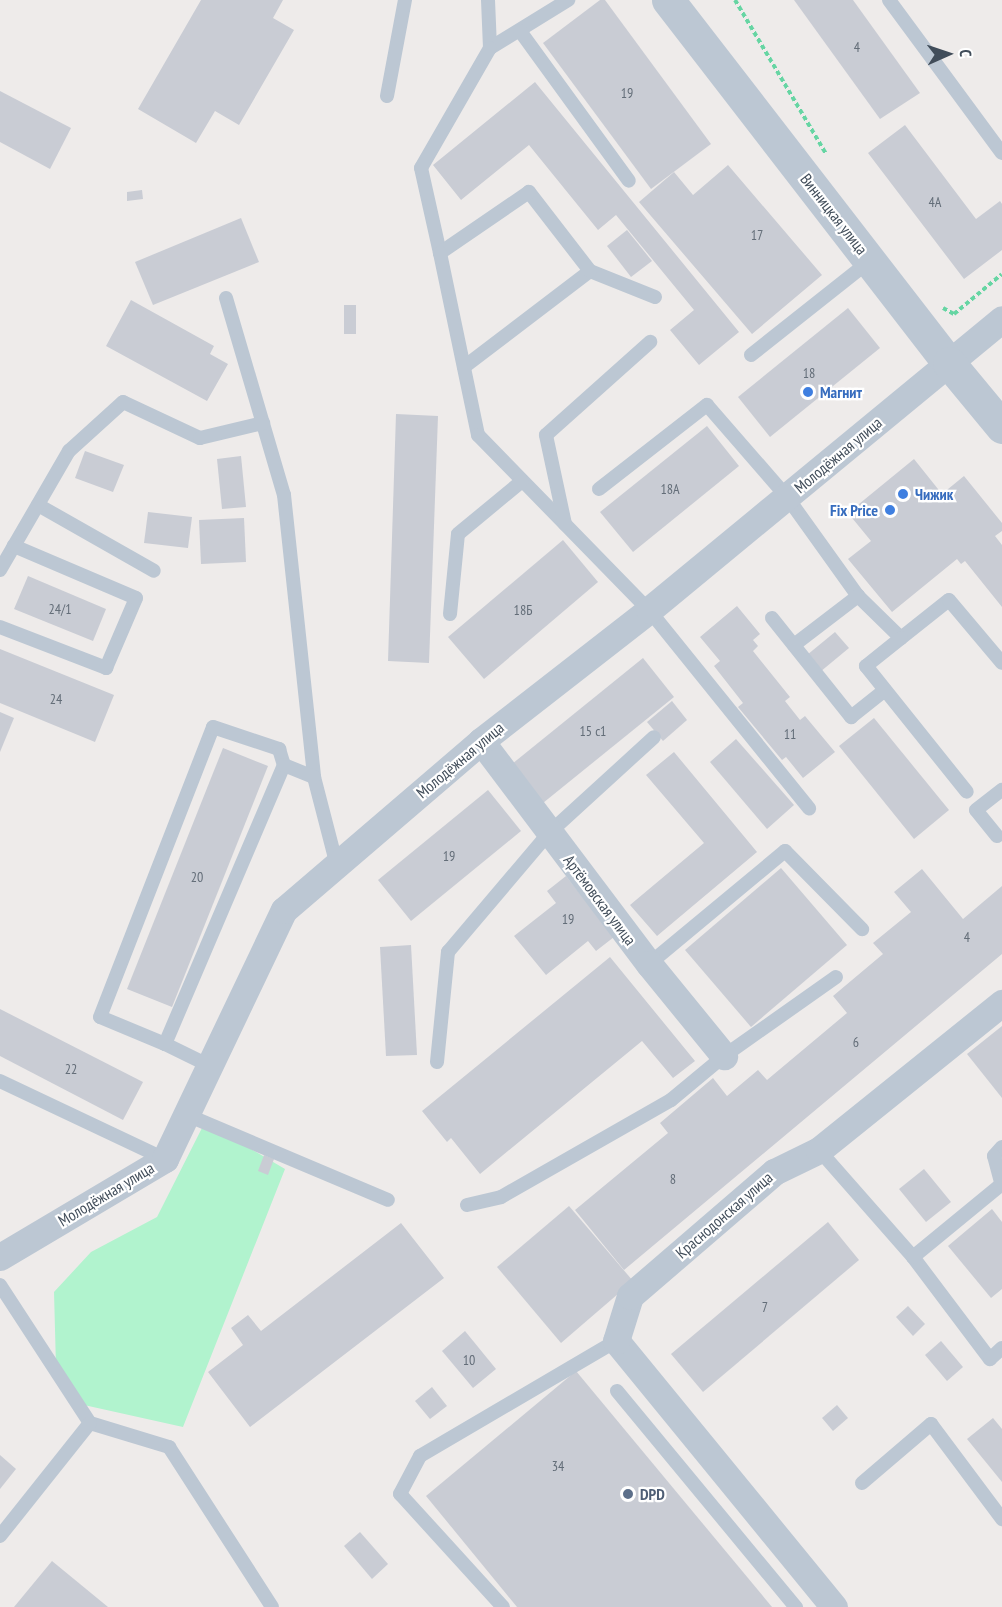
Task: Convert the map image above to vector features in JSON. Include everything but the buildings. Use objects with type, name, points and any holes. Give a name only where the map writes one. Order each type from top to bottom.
[{"type":"street","name":"Винницкая улица","points":[[668,0],[949,363],[1002,427]]},
{"type":"street","name":"Молодёжная улица","points":[[0,1257],[165,1159],[284,910],[481,741],[649,610],[1002,319]]},
{"type":"street","name":"Артёмовская улица","points":[[481,741],[649,964],[724,1056]]},
{"type":"street","name":"Краснодонская улица","points":[[616,1341],[630,1296],[774,1172],[819,1150],[1002,1003]]},
{"type":"street","points":[[616,1341],[834,1607]]},
{"type":"lane","points":[[387,96],[405,0]]},
{"type":"lane","points":[[488,0],[490,48]]},
{"type":"lane","points":[[568,0],[490,48],[421,168],[478,435],[649,610],[809,808]]},
{"type":"lane","points":[[889,0],[1002,153]]},
{"type":"lane","points":[[520,31],[629,181]]},
{"type":"lane","points":[[440,253],[528,192],[590,271],[655,297]]},
{"type":"lane","points":[[751,355],[871,260]]},
{"type":"lane","points":[[464,367],[590,271]]},
{"type":"lane","points":[[226,298],[284,495],[314,777],[337,866]]},
{"type":"lane","points":[[565,524],[546,435],[650,342]]},
{"type":"lane","points":[[0,570],[69,451],[123,402],[200,438],[263,423]]},
{"type":"lane","points":[[599,489],[707,405],[787,497],[858,596],[901,638]]},
{"type":"lane","points":[[450,614],[458,534],[522,481]]},
{"type":"lane","points":[[38,505],[154,571]]},
{"type":"lane","points":[[0,627],[106,668],[136,597],[14,546]]},
{"type":"lane","points":[[794,645],[858,596]]},
{"type":"lane","points":[[967,792],[866,666],[950,600],[1002,663]]},
{"type":"lane","points":[[772,618],[851,717],[885,690]]},
{"type":"lane","points":[[165,1044],[284,765],[279,749],[213,727],[100,1017],[210,1066]]},
{"type":"lane","points":[[437,1062],[448,952],[549,833],[654,736]]},
{"type":"lane","points":[[284,765],[314,777]]},
{"type":"lane","points":[[996,836],[976,810],[1002,790]]},
{"type":"lane","points":[[649,964],[785,851],[862,929]]},
{"type":"lane","points":[[467,1205],[501,1197],[671,1100],[724,1056],[836,977]]},
{"type":"lane","points":[[0,1081],[165,1159]]},
{"type":"lane","points":[[188,1115],[388,1200]]},
{"type":"lane","points":[[914,1257],[1002,1185],[994,1156],[1002,1147]]},
{"type":"lane","points":[[819,1150],[914,1257],[990,1359],[1002,1348]]},
{"type":"lane","points":[[0,1285],[90,1423],[169,1447],[272,1607]]},
{"type":"lane","points":[[503,1607],[400,1494],[420,1456],[616,1341]]},
{"type":"lane","points":[[616,1390],[796,1607]]},
{"type":"lane","points":[[0,1536],[90,1423]]},
{"type":"lane","points":[[862,1483],[931,1424],[1002,1519]]},
{"type":"path","points":[[735,0],[828,158]]},
{"type":"path","points":[[939,305],[954,314],[1002,274]]},
{"type":"green space","points":[[205,1122],[285,1169],[183,1427],[84,1405],[56,1367],[54,1292],[91,1252],[157,1217]]},
{"type":"place","name":"Магнит","points":[[808,392]]},
{"type":"place","name":"Чижик","points":[[903,494]]},
{"type":"place","name":"Fix Price","points":[[890,510]]},
{"type":"place","name":"DPD","points":[[628,1494]]}]
